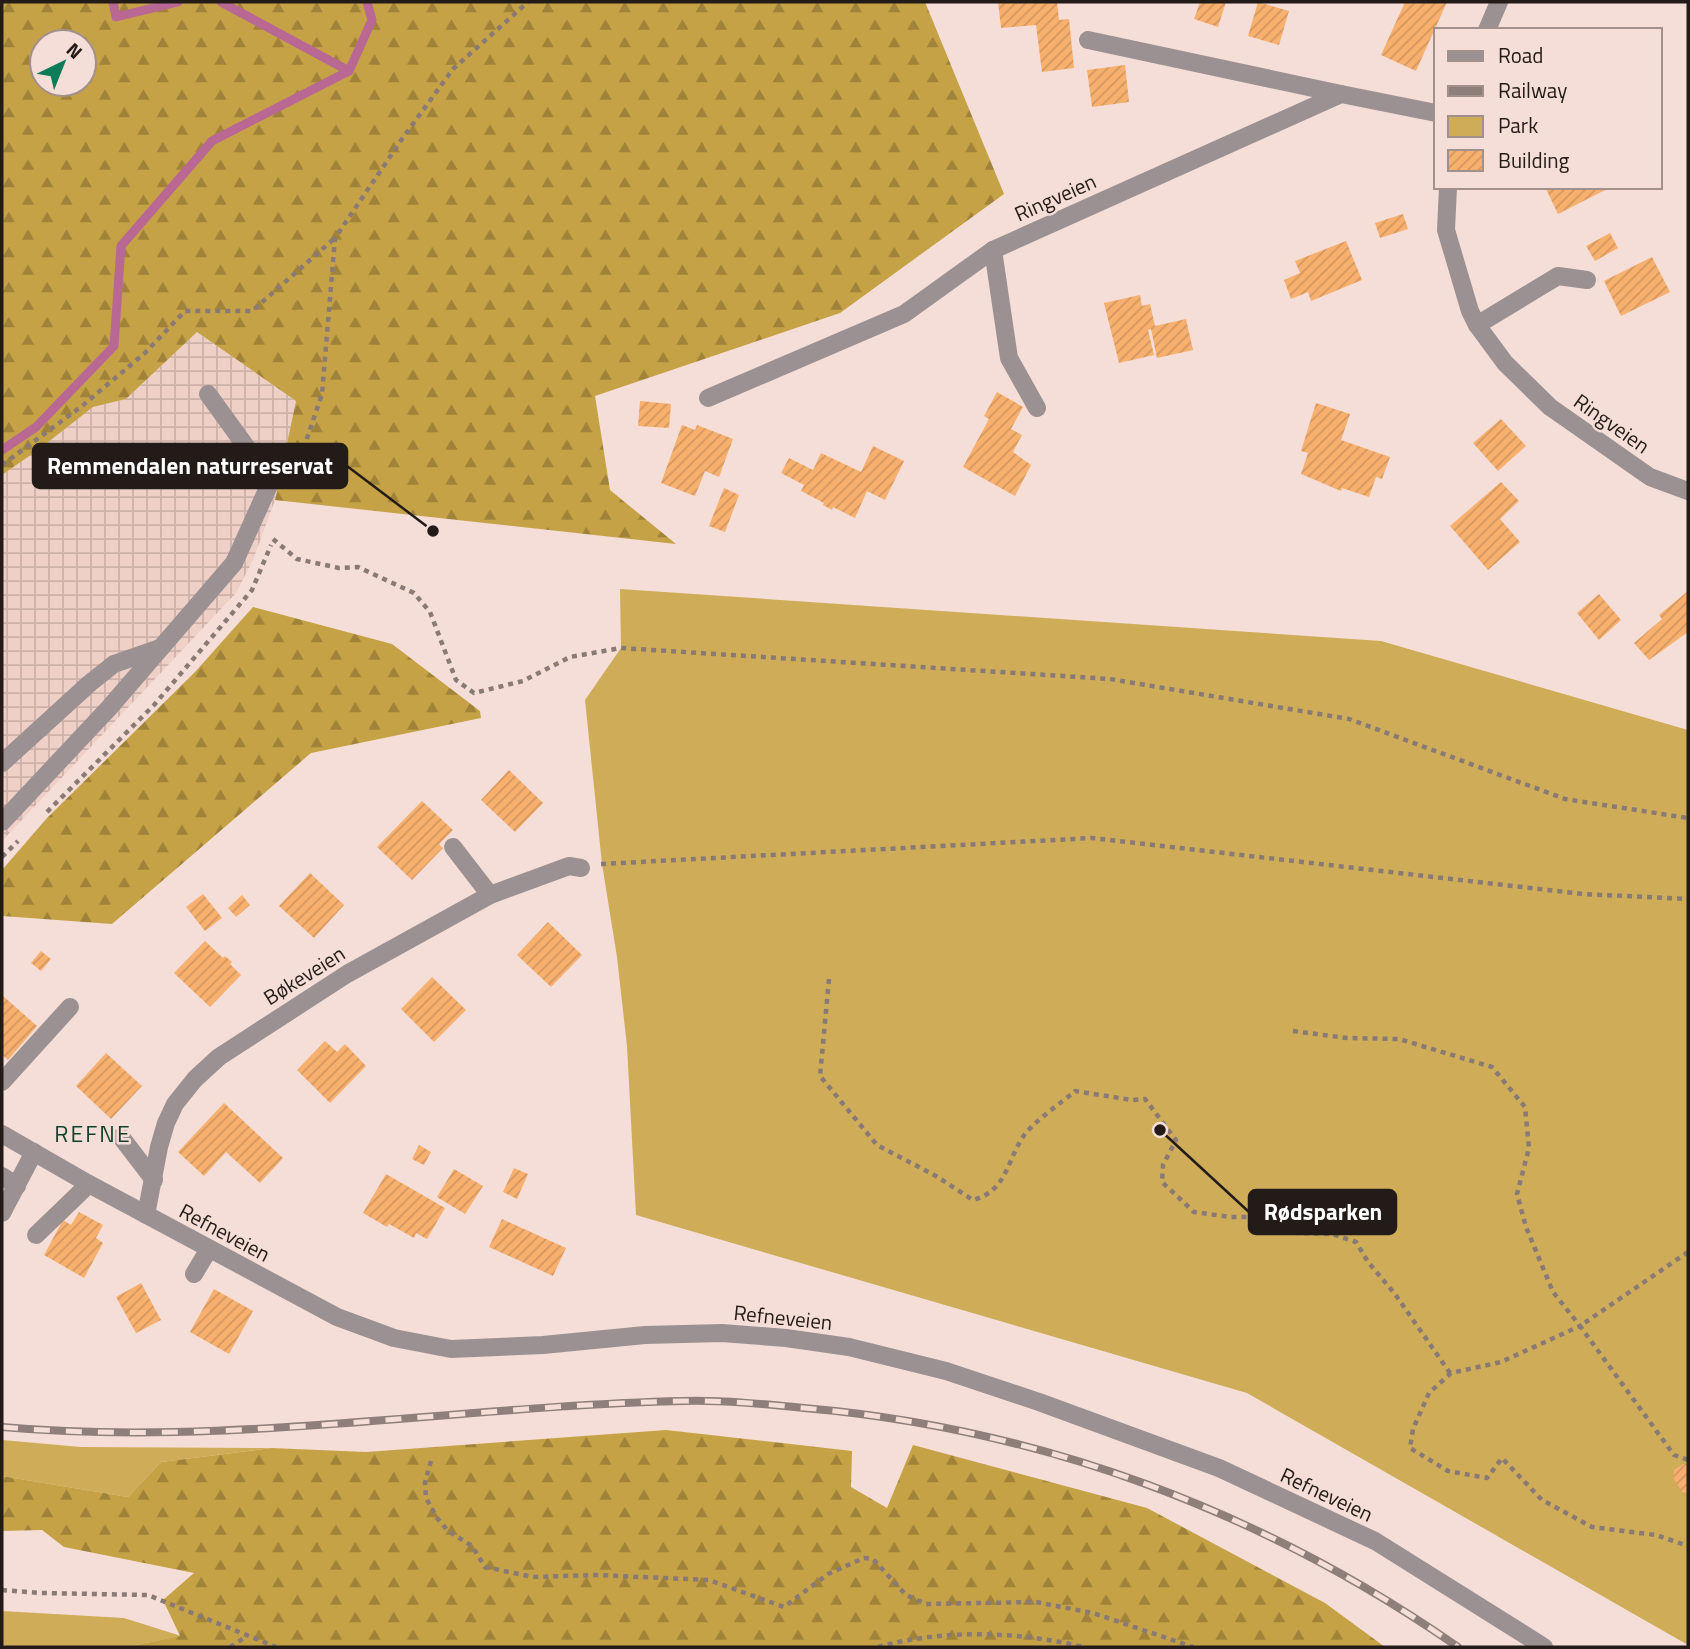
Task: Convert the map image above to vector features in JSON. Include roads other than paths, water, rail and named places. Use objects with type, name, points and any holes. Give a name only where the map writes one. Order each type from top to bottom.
[{"type":"street","points":[[1489,28],[1499,2]]},
{"type":"street","points":[[1088,40],[1434,113]]},
{"type":"street","name":"Ringveien","points":[[708,398],[904,314],[993,250],[1341,94]]},
{"type":"street","name":"Ringveien","points":[[1448,189],[1446,230],[1470,312],[1505,363],[1550,408],[1650,477],[1688,491]]},
{"type":"street","points":[[993,250],[1009,358],[1037,408]]},
{"type":"street","points":[[1477,325],[1558,276],[1587,280]]},
{"type":"street","points":[[2,822],[163,646],[234,563],[271,481],[208,394]]},
{"type":"street","points":[[2,763],[114,664],[163,646]]},
{"type":"street","points":[[453,847],[490,895]]},
{"type":"street","name":"Bøkeveien","points":[[146,1215],[159,1147],[175,1104],[195,1079],[219,1057],[347,974],[490,895],[569,866],[581,868]]},
{"type":"street","points":[[2,1082],[70,1007]]},
{"type":"street","name":"Refneveien","points":[[2,1135],[337,1317],[394,1338],[451,1349],[543,1345],[645,1335],[722,1334],[786,1338],[849,1347],[946,1371],[1219,1468],[1374,1541],[1545,1647]]},
{"type":"street","points":[[121,1138],[154,1180]]},
{"type":"street","points":[[2,1213],[9,1181],[34,1152]]},
{"type":"street","points":[[36,1235],[89,1184]]},
{"type":"street","points":[[194,1273],[209,1249]]},
{"type":"waterway","points":[[113,2],[116,17],[178,2]]},
{"type":"waterway","points":[[221,2],[349,71]]},
{"type":"waterway","points":[[2,450],[36,427],[114,346],[121,246],[212,141],[349,71],[372,20],[367,2]]},
{"type":"railway","points":[[2,1427],[87,1432],[257,1429],[598,1404],[698,1401],[774,1405],[892,1418],[978,1435],[1063,1457],[1147,1484],[1228,1517],[1307,1556],[1384,1599],[1458,1647]]},
{"type":"place","name":"Remmendalen naturreservat","points":[[433,531]]},
{"type":"place","name":"Rødsparken","points":[[1160,1130]]},
{"type":"district","name":"REFNE","points":[[93,1133]]}]
